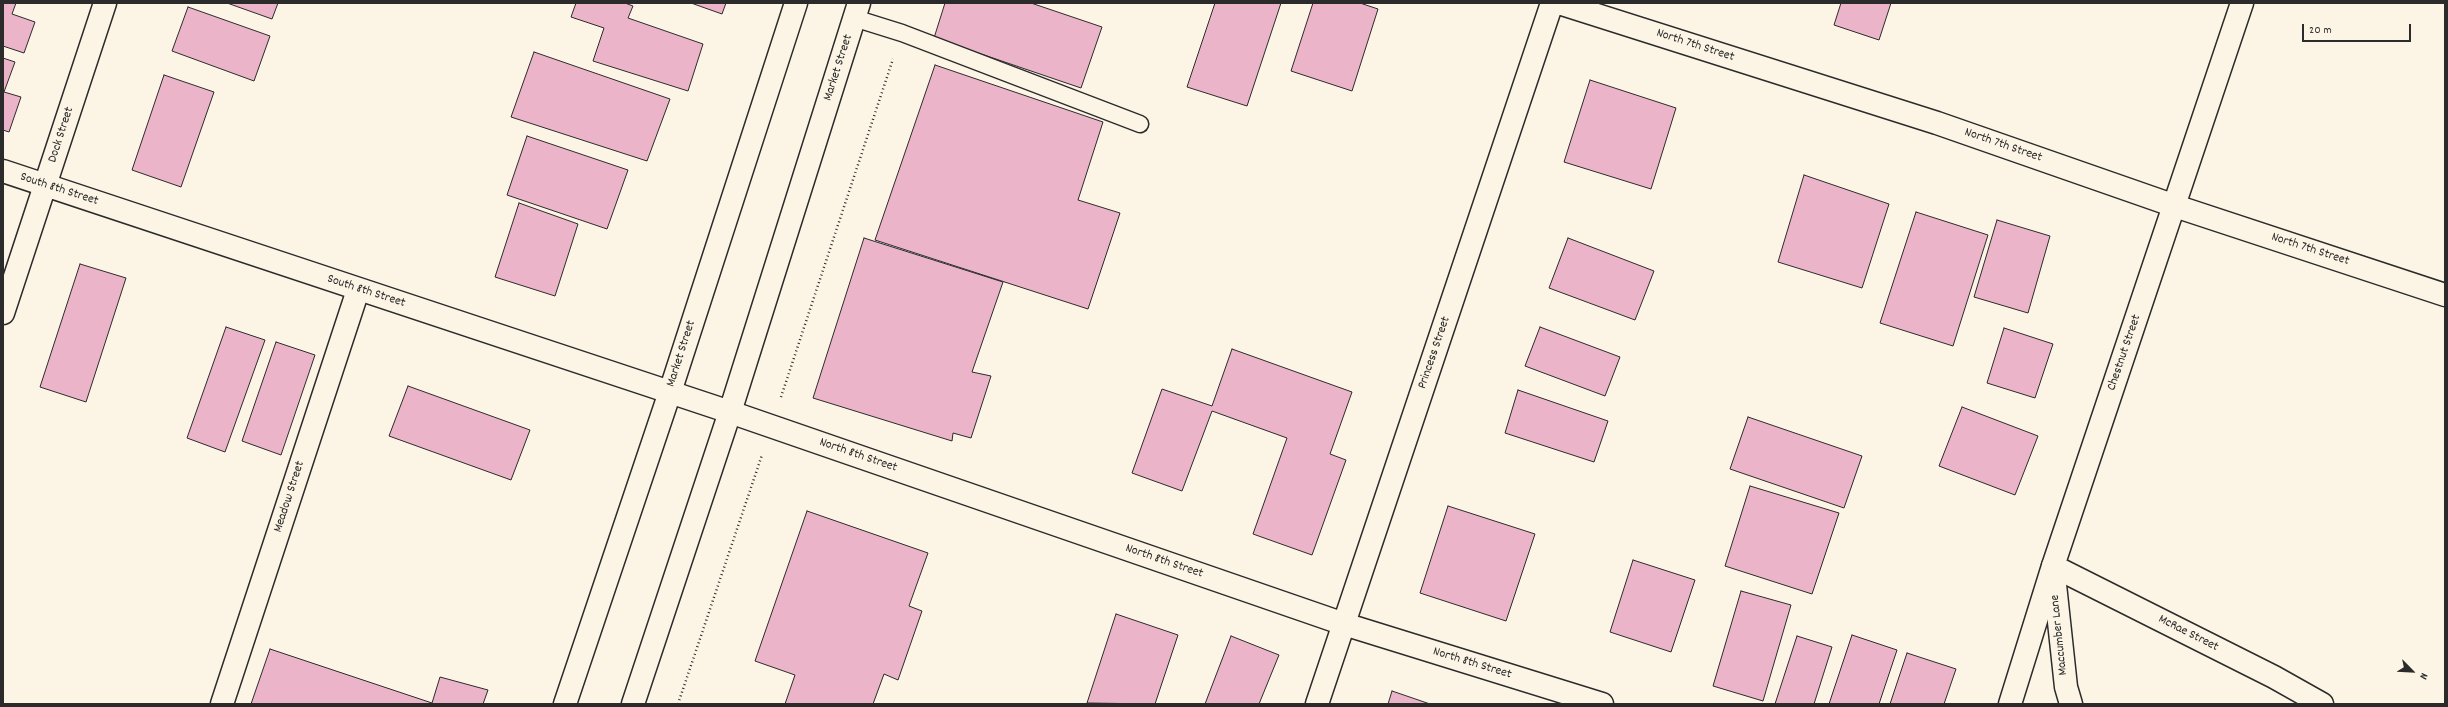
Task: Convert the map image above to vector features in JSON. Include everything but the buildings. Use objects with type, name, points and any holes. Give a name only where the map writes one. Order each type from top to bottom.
[{"type":"street","name":"Dock Street","points":[[3,313],[105,3]]},
{"type":"street","name":"Market Street","points":[[565,704],[670,392],[796,3]]},
{"type":"street","name":"Princess Street","points":[[1318,704],[1552,3]]},
{"type":"street","name":"North 7th Street","points":[[1559,3],[1937,123],[2175,206],[2445,295]]},
{"type":"street","name":"Chestnut Street","points":[[2010,704],[2053,566],[2242,3]]},
{"type":"street","name":"Market Street","points":[[632,704],[730,412],[857,11]]},
{"type":"street","name":"South 8th Street","points":[[3,171],[358,290],[730,412]]},
{"type":"street","name":"Meadow Street","points":[[222,704],[358,290]]},
{"type":"street","name":"North 8th Street","points":[[730,412],[1344,624],[1602,704]]},
{"type":"street","name":"Maccumber Lane","points":[[2053,566],[2066,686],[2072,704]]},
{"type":"street","name":"McRae Street","points":[[2053,566],[2274,677],[2322,704]]},
{"type":"lane","points":[[857,11],[902,32],[1140,124]]},
{"type":"path","points":[[678,704],[902,32]]}]
